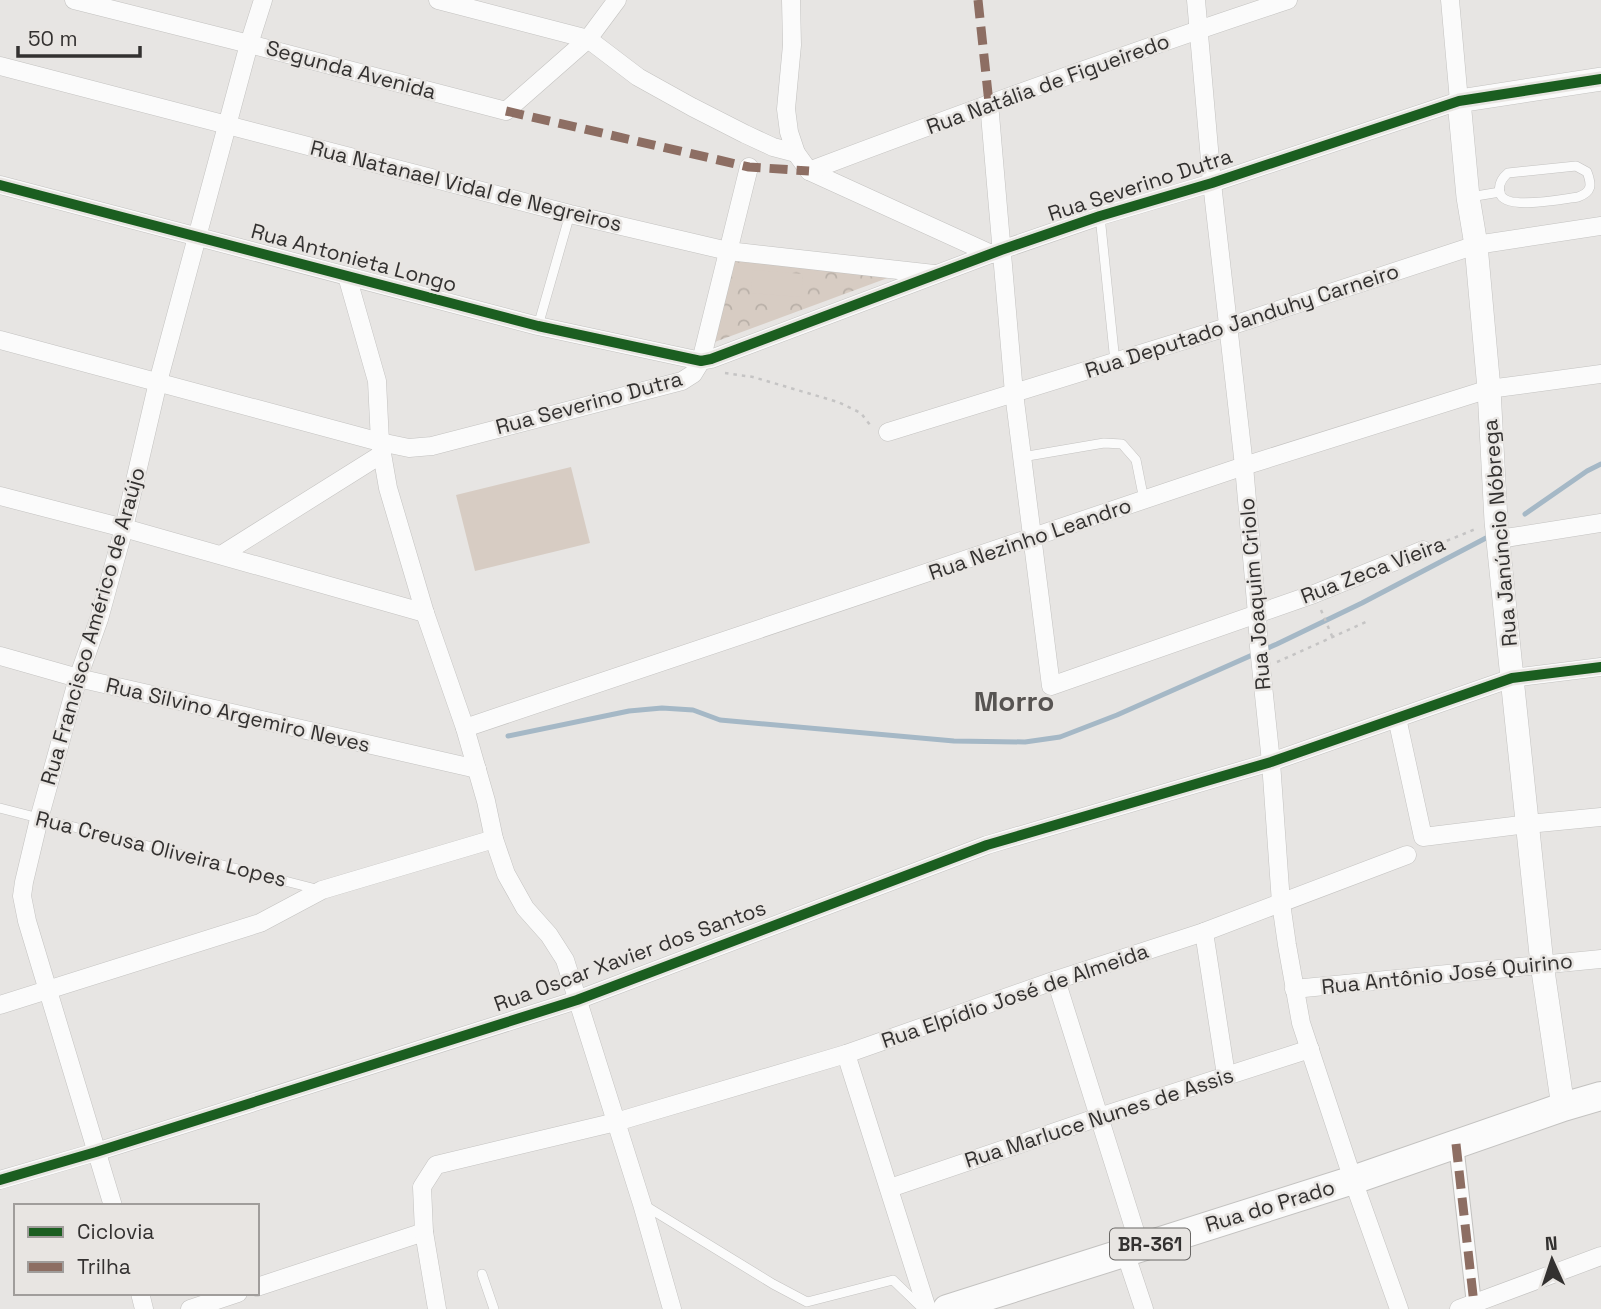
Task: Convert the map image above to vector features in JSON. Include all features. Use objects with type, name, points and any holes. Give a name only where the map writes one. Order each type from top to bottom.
[{"type":"main road","name":"BR-361","points":[[1353,1180],[1601,1096]]},
{"type":"main road","name":"Rua do Prado","points":[[947,1309],[1353,1180]]},
{"type":"street","name":"Segunda Avenida","points":[[74,0],[506,111],[588,39]]},
{"type":"street","name":"Rua Francisco Américo de Araújo","points":[[112,1204],[27,921],[22,896],[39,819],[124,528],[158,382],[263,0]]},
{"type":"street","points":[[439,0],[588,39],[638,76],[692,107],[773,147],[796,153]]},
{"type":"street","points":[[588,39],[617,0]]},
{"type":"street","points":[[791,0],[792,45],[786,109],[789,132],[796,153],[809,171],[996,252]]},
{"type":"street","name":"Rua Joaquim Criolo","points":[[1196,0],[1212,183],[1258,614],[1281,903],[1294,989],[1301,1023],[1399,1309]]},
{"type":"street","name":"Rua Natália de Figueiredo","points":[[809,171],[989,103],[1288,0]]},
{"type":"street","name":"Rua Janúncio Nóbrega","points":[[1450,0],[1468,197],[1476,245],[1512,678],[1542,964],[1563,1107]]},
{"type":"street","name":"Rua Natanael Vidal de Negreiros","points":[[0,66],[570,214],[728,251],[939,274]]},
{"type":"street","name":"Rua Severino Dutra","points":[[0,340],[158,382],[381,448],[432,446],[682,381],[693,374],[701,361],[996,252],[1459,101],[1601,79]]},
{"type":"street","points":[[989,103],[996,252],[1032,538]]},
{"type":"street","points":[[701,361],[749,167]]},
{"type":"street","name":"Rua Antonieta Longo","points":[[0,185],[538,326],[701,361]]},
{"type":"street","name":"Rua Deputado Janduhy Carneiro","points":[[888,432],[1227,327],[1476,245],[1601,226]]},
{"type":"street","points":[[347,276],[377,381],[381,448],[388,488],[425,613],[466,728],[494,839],[506,874],[525,908],[548,934],[565,960],[617,1122],[672,1309]]},
{"type":"street","name":"Rua Nezinho Leandro","points":[[466,728],[1244,466],[1489,389],[1601,374]]},
{"type":"street","points":[[221,555],[381,448]]},
{"type":"street","points":[[0,496],[425,613]]},
{"type":"street","points":[[1498,530],[1601,523]]},
{"type":"street","name":"Rua Zeca Vieira","points":[[1032,538],[1051,686],[1314,594],[1423,550]]},
{"type":"street","name":"Rua Silvino Argemiro Neves","points":[[0,656],[78,678],[477,769]]},
{"type":"street","name":"Rua Oscar Xavier dos Santos","points":[[0,1180],[577,1000],[987,845],[1271,762],[1512,678],[1601,667]]},
{"type":"street","points":[[1397,718],[1423,837],[1601,817]]},
{"type":"street","points":[[0,1005],[260,923],[322,890],[494,839]]},
{"type":"street","name":"Rua Elpídio José de Almeida","points":[[437,1309],[424,1232],[422,1187],[436,1165],[617,1122],[846,1054],[1204,932],[1408,855]]},
{"type":"street","points":[[1204,932],[1226,1075]]},
{"type":"street","name":"Rua Antônio José Quirino","points":[[1294,989],[1601,958]]},
{"type":"street","points":[[1056,981],[1099,1117],[1144,1309]]},
{"type":"street","name":"Rua Marluce Nunes de Assis","points":[[890,1188],[1310,1049]]},
{"type":"street","points":[[846,1054],[890,1188],[925,1309]]},
{"type":"street","points":[[1456,1144],[1466,1306],[1601,1256]]},
{"type":"street","points":[[259,1286],[424,1232]]},
{"type":"street","points":[[190,1309],[232,1295]]},
{"type":"lane","points":[[1576,166],[1587,172],[1590,180],[1590,189],[1578,197],[1519,203],[1503,199],[1500,192],[1500,183],[1508,173],[1576,166]]},
{"type":"lane","points":[[1468,197],[1500,192]]},
{"type":"lane","points":[[538,326],[570,214]]},
{"type":"lane","points":[[1100,216],[1115,362]]},
{"type":"lane","points":[[1022,457],[1104,443],[1122,444],[1136,460],[1144,500]]},
{"type":"lane","name":"Rua Creusa Oliveira Lopes","points":[[0,808],[322,890]]},
{"type":"lane","points":[[642,1204],[808,1306],[893,1280],[925,1309]]},
{"type":"lane","points":[[482,1275],[494,1309]]},
{"type":"path","points":[[701,361],[726,373],[753,377],[838,402],[861,413],[877,432],[888,432]]},
{"type":"path","points":[[1324,618],[1331,636]]},
{"type":"path","points":[[1260,661],[1368,621]]},
{"type":"green space","points":[[732,257],[893,276],[712,343]]},
{"type":"green space","points":[[753,270],[803,274],[801,297],[751,293]]},
{"type":"green space","points":[[571,467],[590,543],[475,571],[456,495]]},
{"type":"waterway","points":[[1525,514],[1601,464]]},
{"type":"waterway","points":[[508,736],[629,711],[662,708],[693,710],[720,720],[954,741],[1025,742],[1060,737],[1117,715],[1277,644],[1486,538]]},
{"type":"marked path","points":[[978,0],[989,103]]},
{"type":"marked path","points":[[506,111],[749,167],[809,171]]},
{"type":"marked path","points":[[1456,1144],[1474,1304]]},
{"type":"cycle path","points":[[0,185],[538,326],[701,361],[1100,216],[1212,183],[1459,101],[1601,79]]},
{"type":"cycle path","points":[[0,1180],[577,1000],[987,845],[1271,762],[1512,678],[1601,667]]},
{"type":"district","name":"Morro","points":[[1014,701]]}]
